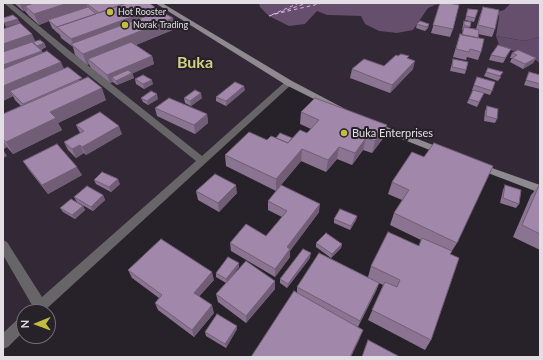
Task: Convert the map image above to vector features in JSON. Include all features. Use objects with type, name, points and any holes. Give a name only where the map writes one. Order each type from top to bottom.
[{"type":"main road","points":[[158,3],[289,83],[355,116]]},
{"type":"main road","points":[[368,122],[450,155]]},
{"type":"main road","points":[[470,163],[540,189]]},
{"type":"street","points":[[7,3],[68,54],[202,161]]},
{"type":"street","points":[[43,304],[289,83]]},
{"type":"street","points":[[3,245],[34,304]]},
{"type":"street","points":[[3,342],[16,330]]},
{"type":"shaded area","points":[[3,3],[259,3],[260,7],[305,24],[317,11],[327,15],[361,16],[365,24],[379,31],[397,33],[413,30],[428,8],[435,5],[444,3],[478,5],[480,3],[510,4],[499,17],[496,36],[540,64],[540,189],[368,122],[289,83],[43,304],[16,304],[16,330],[3,342]]},
{"type":"shaded area","points":[[259,3],[444,3],[428,8],[413,30],[397,33],[379,31],[365,24],[361,16],[327,15],[317,11],[305,24],[289,26],[269,16],[260,7]]},
{"type":"shaded area","points":[[509,3],[540,3],[540,37],[525,41],[496,36],[499,17],[497,12],[504,10],[510,4]]},
{"type":"shaded area","points":[[496,36],[525,41],[540,37],[540,64],[537,61],[499,45]]},
{"type":"building","points":[[34,3],[68,3],[34,14],[25,6]]},
{"type":"building","points":[[86,3],[122,3],[123,4],[99,13]]},
{"type":"building","points":[[127,3],[149,3],[156,8],[71,39],[57,27]]},
{"type":"building","points":[[440,3],[459,5],[453,29],[433,25]]},
{"type":"building","points":[[88,7],[96,14],[57,27],[58,28],[48,20]]},
{"type":"building","points":[[483,7],[499,10],[495,29],[478,25]]},
{"type":"building","points":[[468,9],[478,10],[475,18],[466,16]]},
{"type":"building","points":[[160,11],[173,18],[83,54],[71,44]]},
{"type":"building","points":[[13,15],[18,19],[3,22],[3,18]]},
{"type":"building","points":[[420,21],[429,24],[427,27],[417,24]]},
{"type":"building","points":[[464,21],[471,22],[470,27],[464,25]]},
{"type":"building","points":[[20,23],[32,34],[3,44],[3,29]]},
{"type":"building","points":[[464,27],[479,30],[478,38],[462,35]]},
{"type":"building","points":[[460,34],[484,39],[481,52],[470,49],[469,52],[456,49]]},
{"type":"building","points":[[40,40],[44,43],[37,46],[33,42]]},
{"type":"building","points":[[32,42],[42,51],[3,65],[3,52]]},
{"type":"building","points":[[131,42],[152,56],[107,75],[88,59]]},
{"type":"building","points":[[498,45],[511,49],[505,58],[491,55]]},
{"type":"building","points":[[518,50],[536,58],[525,64],[512,58],[517,55],[512,53]]},
{"type":"building","points":[[47,51],[61,62],[3,86],[3,69]]},
{"type":"building","points":[[401,54],[409,56],[407,58],[415,61],[392,85],[352,69],[364,59],[384,66],[396,55],[398,56]]},
{"type":"building","points":[[453,59],[468,62],[466,70],[452,67]]},
{"type":"building","points":[[68,67],[82,78],[23,104],[10,91]]},
{"type":"building","points":[[488,68],[503,72],[500,76],[486,72]]},
{"type":"building","points":[[128,70],[132,73],[116,81],[112,77]]},
{"type":"building","points":[[529,72],[540,75],[540,84],[526,80]]},
{"type":"building","points":[[143,75],[152,80],[143,84],[135,79]]},
{"type":"building","points":[[88,77],[102,88],[50,112],[56,118],[6,142],[3,139],[3,114]]},
{"type":"building","points":[[477,77],[495,82],[492,91],[474,85]]},
{"type":"building","points":[[235,82],[244,86],[226,101],[216,97]]},
{"type":"building","points":[[195,90],[201,93],[190,101],[184,98]]},
{"type":"building","points":[[473,90],[484,93],[479,102],[469,99]]},
{"type":"building","points":[[151,91],[157,94],[147,101],[141,98]]},
{"type":"building","points":[[169,98],[207,114],[194,125],[155,108]]},
{"type":"building","points":[[315,98],[387,125],[375,141],[366,138],[355,153],[339,147],[328,160],[302,149],[276,179],[225,155],[249,132],[267,140],[271,136],[288,143],[300,130],[307,133],[319,120],[301,112]]},
{"type":"building","points":[[487,106],[498,109],[497,119],[486,116]]},
{"type":"building","points":[[100,112],[119,126],[82,147],[80,145],[72,149],[64,142],[84,131],[76,125]]},
{"type":"building","points":[[280,133],[292,138],[288,143],[276,138]]},
{"type":"building","points":[[434,143],[493,166],[457,243],[394,213],[409,190],[392,182],[412,152],[424,157]]},
{"type":"building","points":[[57,144],[77,167],[42,185],[23,161]]},
{"type":"building","points":[[102,172],[118,179],[109,187],[94,180]]},
{"type":"building","points":[[215,174],[236,185],[218,203],[196,191]]},
{"type":"building","points":[[540,183],[540,234],[522,225]]},
{"type":"building","points":[[281,185],[320,204],[287,247],[290,249],[275,269],[230,243],[246,224],[266,236],[287,211],[268,201]]},
{"type":"building","points":[[505,185],[521,190],[519,204],[503,198]]},
{"type":"building","points":[[87,186],[103,195],[91,207],[74,197]]},
{"type":"building","points":[[71,199],[83,206],[72,215],[60,208]]},
{"type":"building","points":[[340,209],[357,216],[351,226],[334,219]]},
{"type":"building","points":[[388,232],[419,246],[422,238],[452,251],[450,254],[459,258],[431,340],[372,310],[385,282],[397,287],[400,280],[371,266]]},
{"type":"building","points":[[326,233],[342,244],[332,254],[316,243]]},
{"type":"building","points":[[161,239],[212,272],[194,293],[212,305],[192,330],[155,303],[162,295],[128,270]]},
{"type":"building","points":[[303,249],[311,253],[288,284],[280,279]]},
{"type":"building","points":[[319,253],[379,283],[360,321],[297,287]]},
{"type":"building","points":[[228,257],[239,263],[226,279],[216,273]]},
{"type":"building","points":[[246,261],[275,281],[246,316],[216,294]]},
{"type":"building","points":[[294,291],[363,330],[350,357],[251,357]]},
{"type":"building","points":[[217,314],[237,326],[225,344],[205,332]]},
{"type":"building","points":[[368,340],[400,357],[362,357]]},
{"type":"ferry route","points":[[299,3],[269,16],[307,3]]},
{"type":"ferry route","points":[[275,14],[323,3]]},
{"type":"place","name":"Hot Rooster","points":[[110,12]]},
{"type":"place","name":"Norak Trading","points":[[125,25]]},
{"type":"place","name":"Buka Enterprises","points":[[344,133]]},
{"type":"district","name":"Buka","points":[[195,63]]}]
